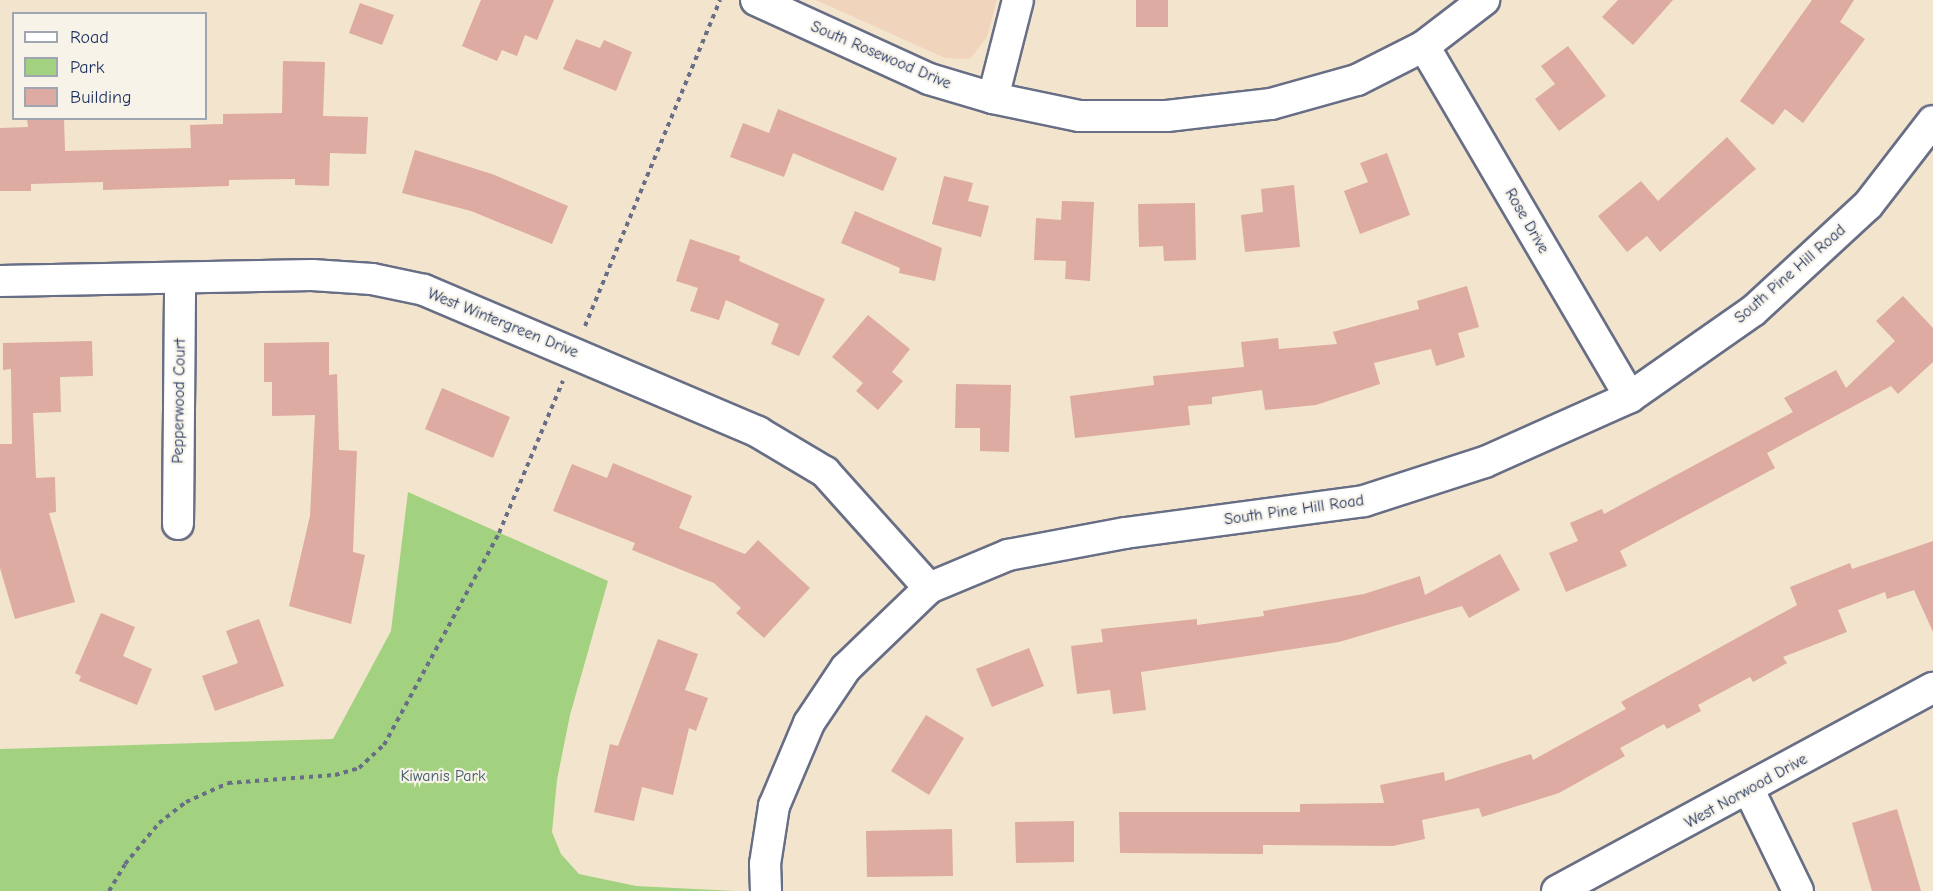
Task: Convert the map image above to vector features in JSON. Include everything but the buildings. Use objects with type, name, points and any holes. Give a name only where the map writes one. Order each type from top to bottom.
[{"type":"street","name":"South Rosewood Drive","points":[[756,0],[929,79],[993,98],[1079,116],[1167,116],[1271,104],[1357,80],[1424,46],[1484,0]]},
{"type":"street","points":[[993,98],[1018,0]]},
{"type":"street","name":"Rose Drive","points":[[1424,46],[1630,397]]},
{"type":"street","name":"South Pine Hill Road","points":[[766,891],[765,864],[774,806],[809,723],[846,668],[929,588],[1008,555],[1125,533],[1364,501],[1485,462],[1630,397],[1753,311],[1868,205],[1933,121]]},
{"type":"street","name":"West Wintergreen Drive","points":[[0,280],[312,274],[372,279],[424,290],[758,432],[825,472],[929,588]]},
{"type":"street","name":"Pepperwood Court","points":[[178,524],[180,278]]},
{"type":"street","name":"West Norwood Drive","points":[[1557,891],[1749,790],[1933,688]]},
{"type":"street","points":[[1749,790],[1798,891]]},
{"type":"path","points":[[110,891],[125,864],[159,823],[186,802],[228,783],[336,776],[359,768],[384,745],[499,533],[720,0]]},
{"type":"shaded area","points":[[816,0],[997,0],[987,37],[970,59],[945,58]]},
{"type":"green space","name":"Kiwanis Park","points":[[408,492],[608,581],[570,715],[557,780],[552,832],[561,854],[579,874],[636,886],[735,891],[0,891],[0,749],[333,739],[391,631]]}]
